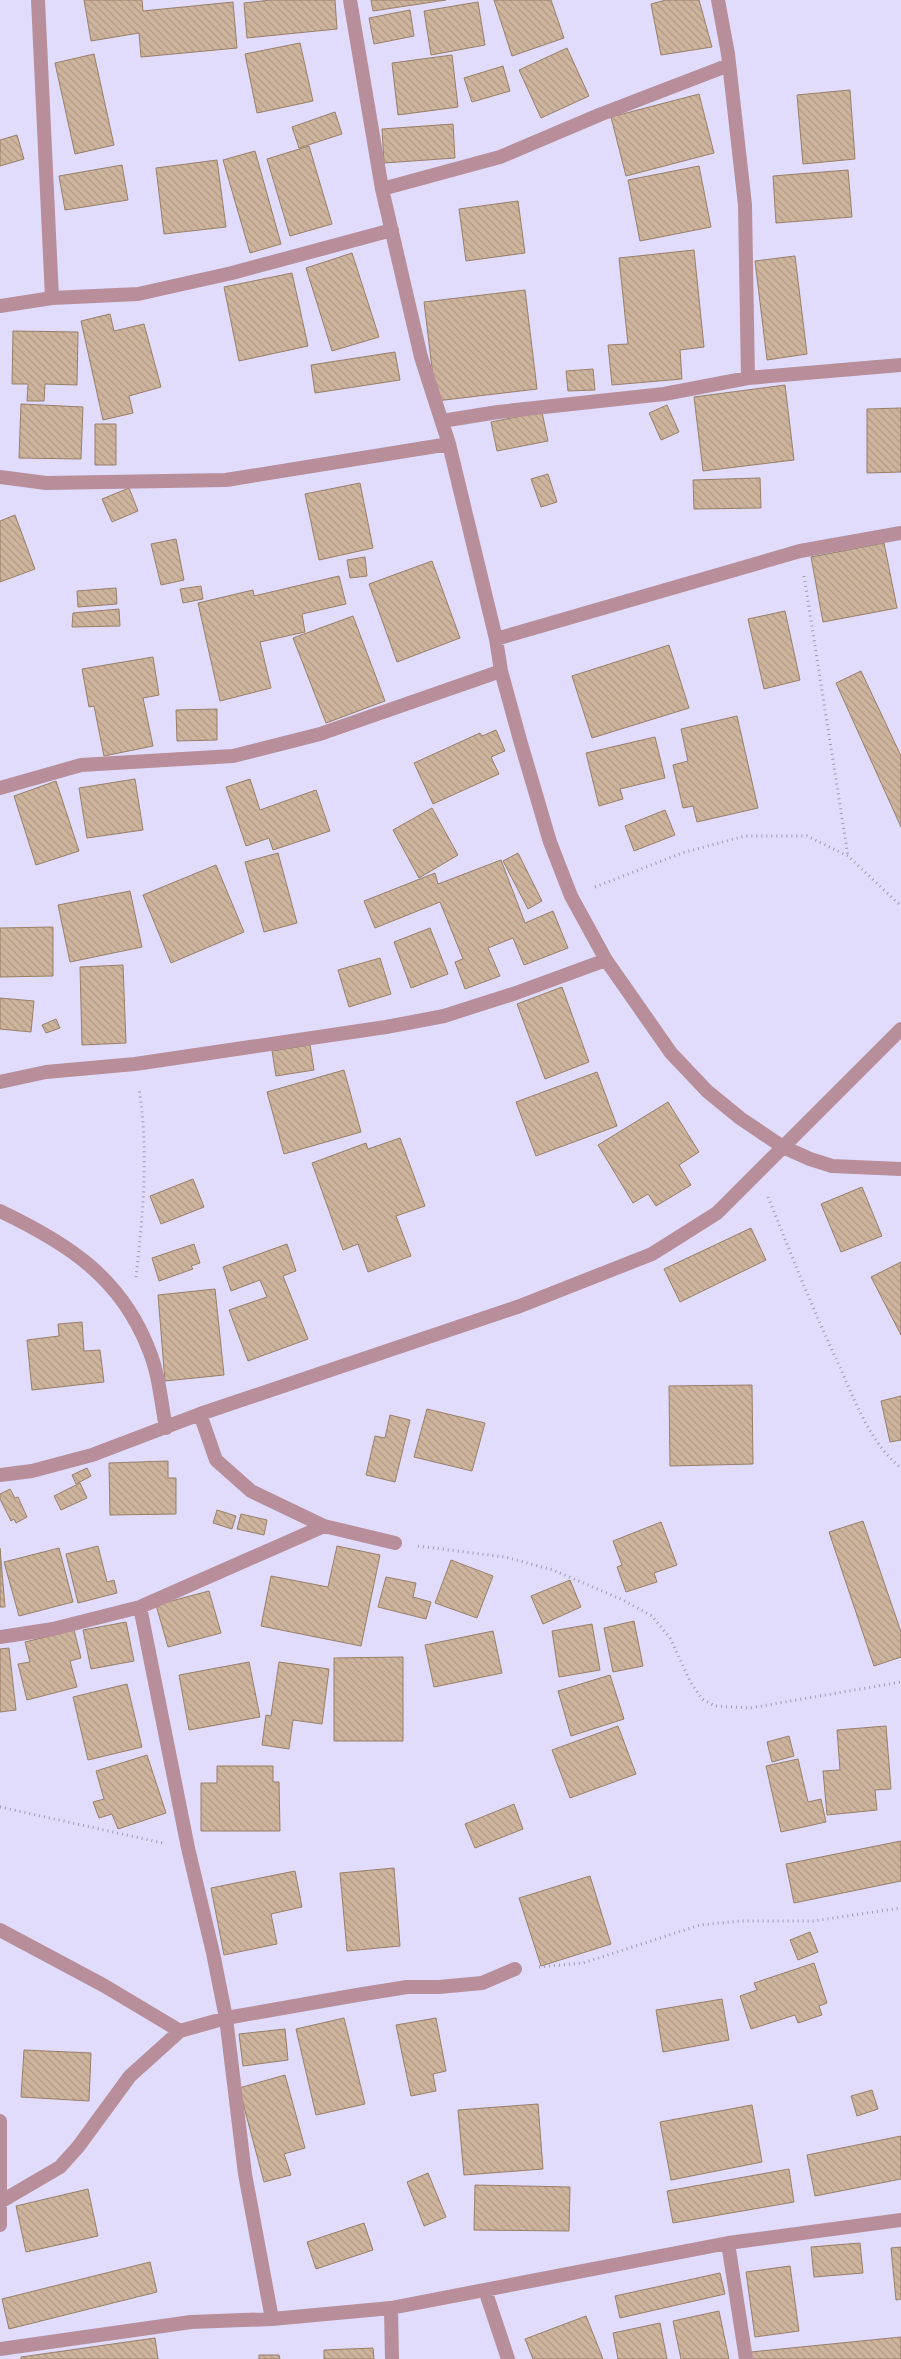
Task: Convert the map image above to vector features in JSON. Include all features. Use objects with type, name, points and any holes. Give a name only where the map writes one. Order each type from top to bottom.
[{"type":"street","points":[[38,0],[52,298]]},
{"type":"street","points":[[350,0],[382,189],[421,357],[449,444],[496,639],[501,671],[548,832],[571,896],[606,960],[671,1053],[695,1078],[740,1118],[783,1147],[832,1166],[901,1169]]},
{"type":"street","points":[[718,0],[729,65],[746,205],[748,378]]},
{"type":"street","points":[[382,189],[500,157],[599,115],[729,65]]},
{"type":"street","points":[[0,306],[52,298],[138,294],[232,273],[392,230]]},
{"type":"street","points":[[442,421],[498,412],[664,394],[748,378],[901,365]]},
{"type":"street","points":[[0,477],[46,483],[226,480],[449,444]]},
{"type":"street","points":[[496,639],[800,550],[901,533]]},
{"type":"street","points":[[0,788],[81,765],[233,756],[320,734],[501,671]]},
{"type":"street","points":[[0,1082],[46,1072],[135,1064],[386,1027],[444,1016],[516,993],[606,960]]},
{"type":"street","points":[[0,1475],[32,1471],[92,1455],[200,1414],[520,1306],[652,1254],[717,1213],[759,1174],[783,1147],[901,1030]]},
{"type":"street","points":[[0,1211],[44,1232],[85,1259],[132,1314],[150,1350],[166,1428]]},
{"type":"street","points":[[200,1414],[216,1460],[251,1491],[324,1526],[394,1543]]},
{"type":"street","points":[[0,1637],[53,1628],[140,1607],[324,1526]]},
{"type":"street","points":[[140,1607],[188,1848],[214,1953],[226,2018],[246,2174],[272,2319]]},
{"type":"street","points":[[0,1930],[103,1985],[180,2032]]},
{"type":"street","points":[[2,2201],[60,2168],[78,2147],[130,2076],[180,2032],[226,2018],[407,1987],[439,1987],[482,1983],[515,1969]]},
{"type":"street","points":[[0,2121],[2,2201],[0,2224]]},
{"type":"street","points":[[0,2349],[191,2322],[272,2319],[391,2308],[728,2243],[901,2220]]},
{"type":"street","points":[[728,2243],[746,2359]]},
{"type":"street","points":[[485,2290],[508,2359]]},
{"type":"street","points":[[391,2308],[392,2359]]},
{"type":"path","points":[[800,550],[848,856]]},
{"type":"path","points":[[571,896],[682,853],[745,836],[807,836],[848,856],[901,906]]},
{"type":"path","points":[[132,1314],[140,1244],[145,1165],[144,1116],[135,1064]]},
{"type":"path","points":[[759,1174],[814,1312],[859,1410],[886,1456],[901,1468]]},
{"type":"path","points":[[394,1543],[505,1557],[553,1570],[623,1600],[652,1616],[670,1638],[691,1682],[702,1699],[715,1706],[750,1708],[901,1682]]},
{"type":"path","points":[[0,1807],[188,1848]]},
{"type":"path","points":[[515,1969],[583,1963],[700,1925],[740,1921],[813,1921],[901,1908]]},
{"type":"building","points":[[84,0],[142,0],[143,11],[233,2],[237,48],[141,57],[139,33],[91,41]]},
{"type":"building","points":[[271,0],[335,0],[337,29],[247,38],[244,3]]},
{"type":"building","points":[[371,0],[446,0],[373,11]]},
{"type":"building","points":[[494,0],[551,0],[564,38],[512,56]]},
{"type":"building","points":[[666,0],[699,0],[712,47],[661,55],[651,4]]},
{"type":"building","points":[[478,2],[485,45],[431,55],[424,11]]},
{"type":"building","points":[[410,10],[414,36],[374,44],[369,18]]},
{"type":"building","points":[[300,43],[313,101],[257,113],[245,54]]},
{"type":"building","points":[[567,48],[589,96],[541,118],[519,70]]},
{"type":"building","points":[[94,54],[114,145],[75,154],[55,63]]},
{"type":"building","points":[[452,55],[458,107],[398,115],[392,63]]},
{"type":"building","points":[[503,66],[510,91],[472,102],[464,78]]},
{"type":"building","points":[[850,90],[855,159],[803,164],[797,95]]},
{"type":"building","points":[[699,94],[714,153],[626,176],[611,117]]},
{"type":"building","points":[[335,112],[342,134],[299,148],[292,127]]},
{"type":"building","points":[[453,124],[455,158],[384,163],[382,129]]},
{"type":"building","points":[[17,135],[24,159],[0,166],[0,140]]},
{"type":"building","points":[[309,146],[332,224],[290,236],[267,159]]},
{"type":"building","points":[[255,151],[281,244],[250,253],[223,160]]},
{"type":"building","points":[[217,160],[226,227],[164,234],[156,168]]},
{"type":"building","points":[[122,165],[128,200],[65,210],[59,176]]},
{"type":"building","points":[[699,166],[711,227],[640,241],[628,180]]},
{"type":"building","points":[[848,170],[852,217],[776,223],[773,176]]},
{"type":"building","points":[[518,201],[525,253],[466,261],[459,209]]},
{"type":"building","points":[[694,250],[704,347],[680,350],[682,379],[612,385],[608,345],[628,344],[619,258]]},
{"type":"building","points":[[352,253],[379,337],[332,351],[306,268]]},
{"type":"building","points":[[795,256],[807,354],[767,360],[755,261]]},
{"type":"building","points":[[292,273],[308,346],[239,361],[224,287]]},
{"type":"building","points":[[525,290],[537,389],[436,401],[424,302]]},
{"type":"building","points":[[110,314],[114,331],[144,324],[161,387],[129,396],[133,413],[103,420],[81,321]]},
{"type":"building","points":[[13,331],[78,332],[77,385],[45,384],[44,401],[27,401],[28,384],[12,384]]},
{"type":"building","points":[[395,352],[400,380],[315,393],[311,365]]},
{"type":"building","points":[[593,369],[595,390],[568,391],[566,371]]},
{"type":"building","points":[[785,385],[794,460],[703,471],[694,397]]},
{"type":"building","points":[[21,404],[83,407],[81,459],[19,458]]},
{"type":"building","points":[[667,405],[679,432],[661,440],[649,413]]},
{"type":"building","points":[[901,408],[901,472],[867,473],[867,409]]},
{"type":"building","points":[[542,412],[548,441],[497,451],[491,422]]},
{"type":"building","points":[[95,424],[116,424],[116,465],[95,465]]},
{"type":"building","points":[[548,474],[557,502],[541,507],[531,479]]},
{"type":"building","points":[[760,478],[761,508],[694,509],[693,480]]},
{"type":"building","points":[[360,483],[373,548],[319,560],[305,494]]},
{"type":"building","points":[[129,488],[138,511],[112,522],[102,499]]},
{"type":"building","points":[[15,515],[35,569],[0,582],[0,521]]},
{"type":"building","points":[[176,539],[184,580],[161,585],[151,544]]},
{"type":"building","points":[[884,543],[897,608],[823,622],[811,557]]},
{"type":"building","points":[[365,557],[367,576],[350,578],[347,560]]},
{"type":"building","points":[[432,561],[460,638],[397,662],[369,584]]},
{"type":"building","points":[[339,576],[346,604],[302,614],[305,632],[260,642],[271,688],[220,701],[198,603],[253,590],[254,596]]},
{"type":"building","points":[[201,586],[203,599],[183,603],[180,589]]},
{"type":"building","points":[[116,588],[117,604],[78,607],[77,591]]},
{"type":"building","points":[[119,609],[120,626],[72,627],[73,613]]},
{"type":"building","points":[[785,611],[800,680],[764,689],[748,619]]},
{"type":"building","points":[[353,616],[385,701],[326,723],[293,638]]},
{"type":"building","points":[[669,645],[689,708],[592,738],[572,676]]},
{"type":"building","points":[[153,657],[159,695],[143,698],[153,746],[104,756],[94,706],[89,707],[82,669]]},
{"type":"building","points":[[861,671],[901,756],[901,827],[836,683]]},
{"type":"building","points":[[217,709],[217,740],[177,741],[176,710]]},
{"type":"building","points":[[737,716],[758,808],[697,822],[693,806],[683,808],[673,765],[688,761],[681,729]]},
{"type":"building","points":[[496,730],[505,751],[491,757],[499,774],[433,804],[414,763],[480,733],[482,736]]},
{"type":"building","points":[[655,737],[665,778],[620,789],[623,799],[599,806],[586,753]]},
{"type":"building","points":[[135,779],[143,830],[87,838],[79,788]]},
{"type":"building","points":[[250,779],[260,810],[316,790],[330,831],[273,850],[269,838],[246,846],[226,787]]},
{"type":"building","points":[[56,781],[79,851],[36,865],[14,796]]},
{"type":"building","points":[[432,808],[458,855],[419,878],[393,830]]},
{"type":"building","points":[[665,810],[675,835],[634,851],[625,826]]},
{"type":"building","points":[[278,853],[297,923],[264,932],[245,862]]},
{"type":"building","points":[[518,853],[542,901],[528,909],[503,861]]},
{"type":"building","points":[[501,860],[525,923],[553,911],[568,948],[524,965],[513,938],[488,948],[500,976],[465,989],[455,962],[463,959],[440,902],[375,928],[364,901],[435,873],[438,884]]},
{"type":"building","points":[[216,865],[244,932],[171,963],[143,895]]},
{"type":"building","points":[[130,891],[142,947],[70,962],[58,905]]},
{"type":"building","points":[[53,927],[53,976],[0,977],[0,928]]},
{"type":"building","points":[[430,928],[448,974],[411,988],[394,942]]},
{"type":"building","points":[[380,958],[391,994],[349,1007],[338,970]]},
{"type":"building","points":[[123,965],[126,1043],[82,1045],[80,967]]},
{"type":"building","points":[[562,987],[589,1062],[545,1079],[517,1004]]},
{"type":"building","points":[[0,998],[34,1001],[31,1032],[0,1029]]},
{"type":"building","points":[[56,1019],[60,1028],[46,1033],[42,1025]]},
{"type":"building","points":[[310,1045],[314,1070],[276,1076],[272,1051]]},
{"type":"building","points":[[344,1070],[361,1132],[284,1154],[267,1092]]},
{"type":"building","points":[[597,1072],[617,1126],[536,1156],[516,1102]]},
{"type":"building","points":[[668,1102],[699,1152],[679,1165],[691,1185],[656,1206],[648,1194],[633,1203],[598,1145]]},
{"type":"building","points":[[400,1138],[425,1206],[396,1216],[411,1256],[368,1272],[358,1244],[343,1250],[312,1163],[366,1143],[368,1149]]},
{"type":"building","points":[[193,1179],[204,1207],[161,1224],[150,1196]]},
{"type":"building","points":[[862,1187],[882,1236],[841,1252],[821,1204]]},
{"type":"building","points":[[751,1228],[766,1260],[680,1302],[664,1269]]},
{"type":"building","points":[[194,1244],[200,1263],[191,1266],[193,1269],[159,1281],[152,1258]]},
{"type":"building","points":[[287,1244],[296,1271],[283,1276],[308,1339],[248,1361],[229,1310],[267,1297],[260,1280],[231,1291],[223,1267]]},
{"type":"building","points":[[901,1262],[901,1335],[871,1277]]},
{"type":"building","points":[[215,1289],[224,1375],[165,1381],[158,1295]]},
{"type":"building","points":[[82,1322],[84,1351],[100,1350],[104,1382],[32,1390],[27,1340],[59,1336],[58,1324]]},
{"type":"building","points":[[752,1385],[753,1464],[670,1466],[669,1386]]},
{"type":"building","points":[[901,1396],[901,1440],[890,1442],[881,1401]]},
{"type":"building","points":[[427,1409],[485,1423],[472,1471],[414,1457]]},
{"type":"building","points":[[390,1415],[410,1420],[395,1482],[366,1475],[375,1436],[385,1438]]},
{"type":"building","points":[[168,1461],[168,1478],[176,1478],[176,1514],[110,1515],[109,1463]]},
{"type":"building","points":[[87,1468],[91,1476],[76,1484],[72,1475]]},
{"type":"building","points":[[80,1483],[87,1498],[61,1510],[54,1496]]},
{"type":"building","points":[[10,1489],[15,1498],[18,1497],[27,1517],[16,1523],[14,1519],[11,1521],[0,1499],[0,1494]]},
{"type":"building","points":[[217,1510],[236,1516],[232,1529],[213,1523]]},
{"type":"building","points":[[241,1514],[267,1520],[264,1535],[237,1529]]},
{"type":"building","points":[[863,1521],[901,1632],[901,1657],[874,1666],[829,1532]]},
{"type":"building","points":[[661,1522],[677,1565],[654,1573],[657,1582],[626,1592],[617,1567],[622,1565],[613,1541]]},
{"type":"building","points":[[98,1546],[107,1582],[114,1580],[117,1593],[78,1603],[66,1554]]},
{"type":"building","points":[[337,1546],[380,1555],[361,1646],[261,1626],[271,1576],[328,1587]]},
{"type":"building","points":[[0,1548],[5,1607],[0,1607]]},
{"type":"building","points":[[59,1548],[73,1602],[19,1616],[4,1562]]},
{"type":"building","points":[[451,1560],[493,1576],[477,1618],[435,1603]]},
{"type":"building","points":[[386,1577],[416,1583],[413,1597],[431,1602],[426,1619],[378,1607]]},
{"type":"building","points":[[570,1580],[581,1607],[543,1624],[531,1596]]},
{"type":"building","points":[[209,1591],[221,1633],[168,1647],[156,1605]]},
{"type":"building","points":[[634,1621],[643,1666],[613,1672],[604,1628]]},
{"type":"building","points":[[126,1622],[134,1661],[91,1669],[83,1630]]},
{"type":"building","points":[[592,1624],[600,1670],[559,1677],[552,1631]]},
{"type":"building","points":[[74,1630],[81,1658],[70,1661],[77,1687],[27,1700],[18,1664],[30,1662],[25,1642]]},
{"type":"building","points":[[493,1631],[502,1673],[434,1687],[425,1645]]},
{"type":"building","points":[[9,1648],[16,1710],[0,1712],[0,1649]]},
{"type":"building","points":[[403,1657],[403,1741],[334,1741],[334,1658]]},
{"type":"building","points":[[249,1662],[260,1717],[189,1730],[179,1675]]},
{"type":"building","points":[[279,1662],[329,1669],[322,1724],[293,1720],[289,1749],[262,1745],[266,1715],[271,1716]]},
{"type":"building","points":[[610,1675],[624,1719],[571,1736],[558,1691]]},
{"type":"building","points":[[127,1684],[142,1747],[88,1760],[73,1697]]},
{"type":"building","points":[[618,1726],[636,1774],[570,1798],[552,1750]]},
{"type":"building","points":[[886,1726],[891,1789],[875,1790],[877,1810],[827,1815],[823,1771],[840,1770],[837,1730]]},
{"type":"building","points":[[789,1736],[794,1756],[772,1762],[767,1742]]},
{"type":"building","points":[[147,1755],[166,1813],[118,1829],[112,1814],[99,1818],[93,1802],[104,1799],[96,1771]]},
{"type":"building","points":[[798,1759],[808,1802],[821,1799],[826,1822],[781,1832],[766,1766]]},
{"type":"building","points":[[217,1766],[273,1766],[273,1782],[279,1782],[280,1831],[201,1831],[201,1783],[217,1783]]},
{"type":"building","points":[[514,1804],[523,1829],[475,1848],[465,1824]]},
{"type":"building","points":[[901,1841],[901,1881],[794,1903],[786,1864]]},
{"type":"building","points":[[394,1868],[400,1946],[347,1951],[340,1873]]},
{"type":"building","points":[[295,1871],[302,1907],[271,1914],[277,1944],[224,1955],[211,1888]]},
{"type":"building","points":[[590,1876],[611,1944],[541,1966],[519,1898]]},
{"type":"building","points":[[810,1932],[818,1952],[798,1960],[790,1940]]},
{"type":"building","points":[[814,1963],[827,2003],[819,2006],[822,2015],[798,2023],[795,2015],[751,2029],[740,1996],[757,1990],[754,1983]]},
{"type":"building","points":[[722,1999],[729,2040],[663,2052],[656,2010]]},
{"type":"building","points":[[344,2018],[365,2104],[316,2115],[296,2029]]},
{"type":"building","points":[[436,2018],[446,2071],[433,2074],[436,2091],[411,2096],[396,2025]]},
{"type":"building","points":[[285,2029],[288,2060],[243,2066],[239,2034]]},
{"type":"building","points":[[24,2050],[91,2053],[89,2101],[21,2097]]},
{"type":"building","points":[[285,2075],[305,2148],[284,2154],[291,2175],[264,2182],[239,2088]]},
{"type":"building","points":[[872,2090],[878,2109],[857,2116],[851,2096]]},
{"type":"building","points":[[538,2104],[543,2169],[464,2175],[458,2110]]},
{"type":"building","points":[[752,2105],[762,2162],[671,2180],[660,2122]]},
{"type":"building","points":[[901,2136],[901,2179],[815,2196],[807,2155]]},
{"type":"building","points":[[789,2169],[794,2202],[673,2223],[667,2191]]},
{"type":"building","points":[[428,2173],[446,2217],[424,2226],[407,2182]]},
{"type":"building","points":[[475,2185],[570,2187],[569,2231],[474,2230]]},
{"type":"building","points":[[88,2189],[98,2236],[26,2252],[16,2206]]},
{"type":"building","points":[[364,2223],[373,2250],[316,2269],[307,2242]]},
{"type":"building","points":[[860,2243],[863,2273],[814,2277],[811,2247]]},
{"type":"building","points":[[901,2247],[901,2299],[896,2300],[891,2248]]},
{"type":"building","points":[[150,2262],[157,2292],[9,2329],[2,2299]]},
{"type":"building","points":[[790,2266],[799,2331],[755,2337],[746,2272]]},
{"type":"building","points":[[720,2273],[725,2294],[620,2318],[615,2296]]},
{"type":"building","points":[[719,2311],[729,2359],[681,2359],[673,2321]]},
{"type":"building","points":[[586,2316],[603,2359],[533,2359],[525,2339]]},
{"type":"building","points":[[660,2323],[667,2359],[618,2359],[613,2333]]},
{"type":"building","points":[[901,2337],[901,2359],[752,2359],[751,2352]]},
{"type":"building","points":[[155,2338],[158,2359],[21,2359],[21,2357]]},
{"type":"building","points":[[373,2348],[374,2359],[324,2359],[324,2350]]},
{"type":"building","points":[[259,2355],[279,2355],[280,2359],[259,2359]]}]
